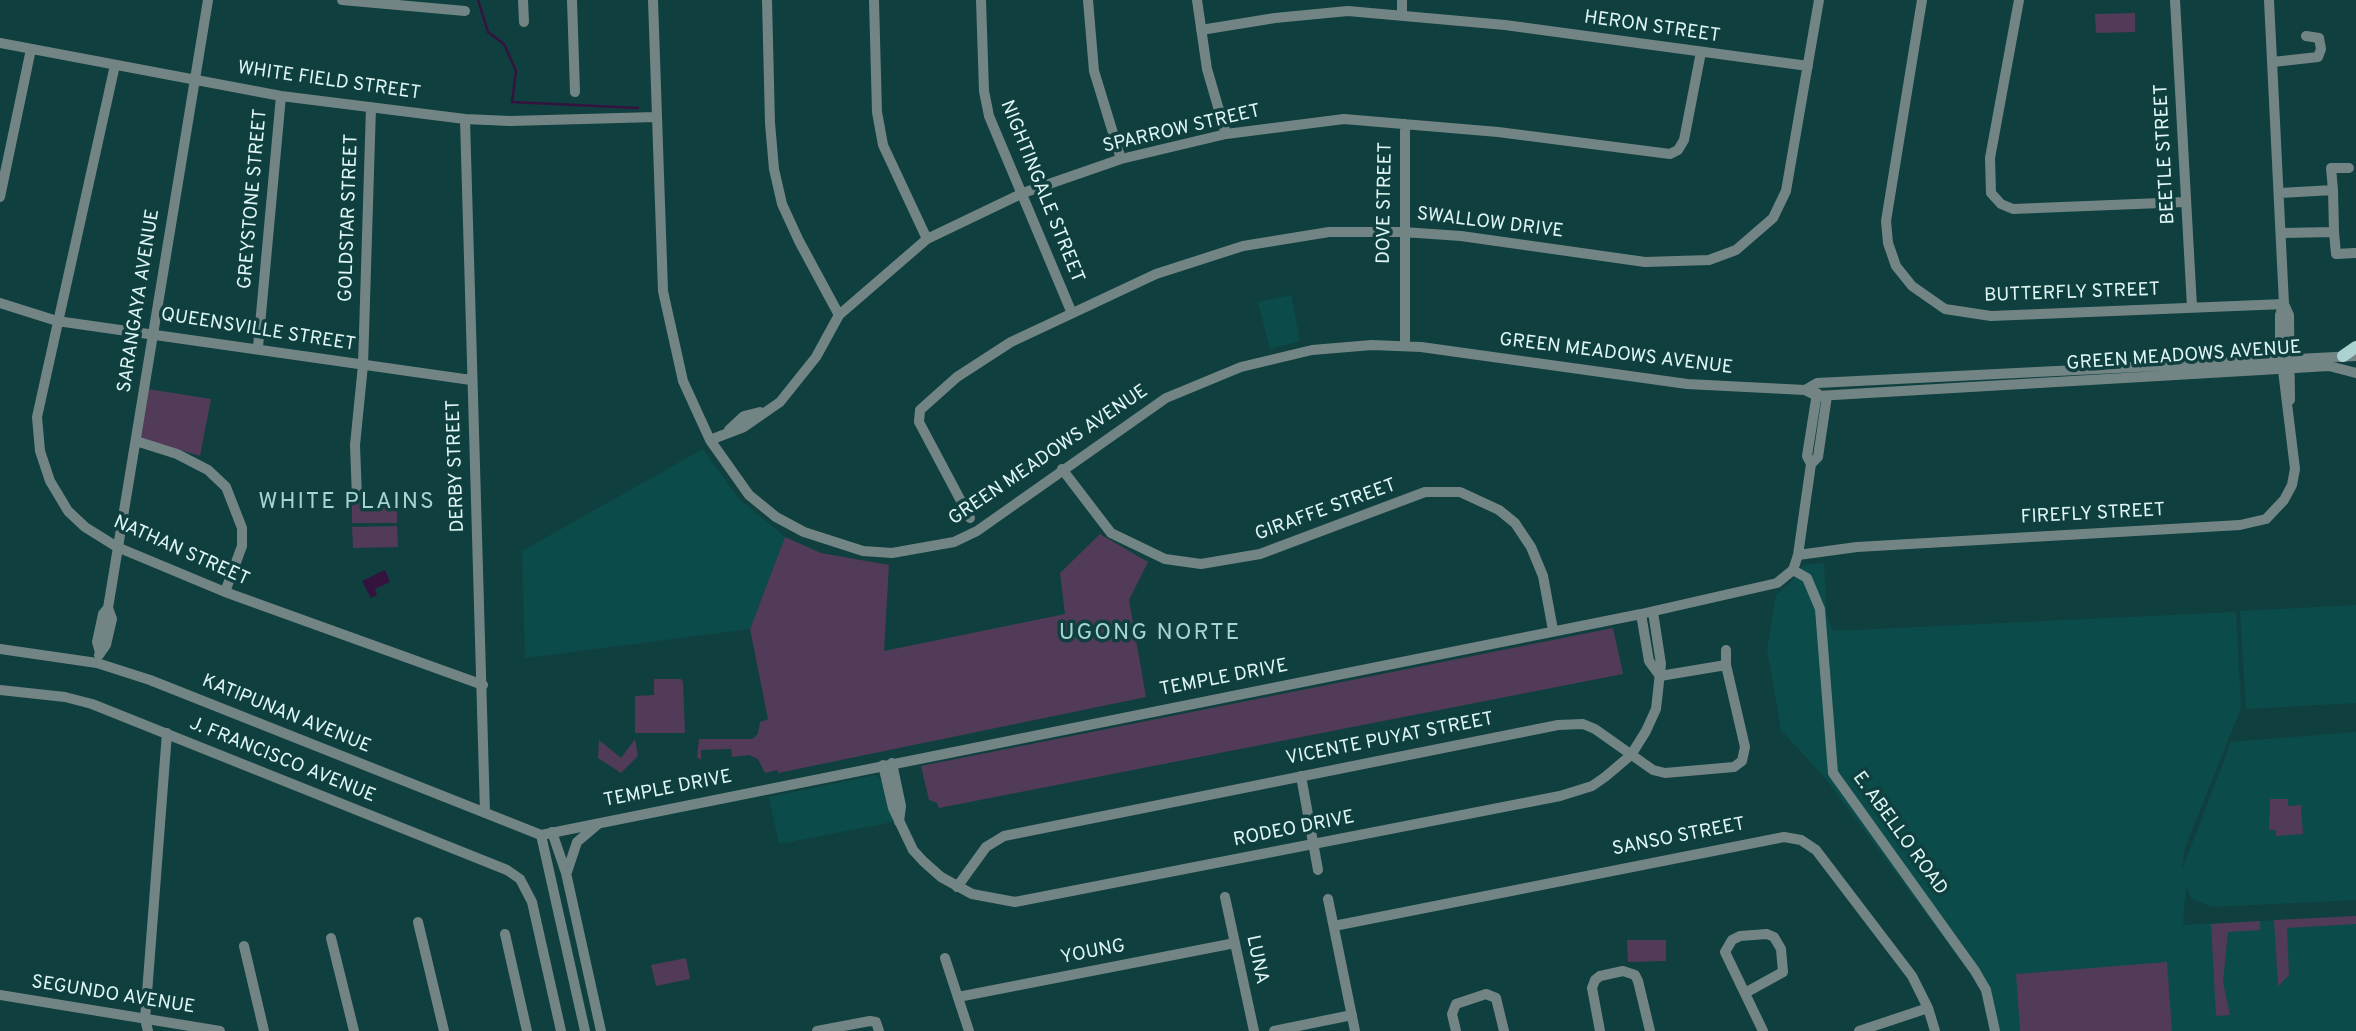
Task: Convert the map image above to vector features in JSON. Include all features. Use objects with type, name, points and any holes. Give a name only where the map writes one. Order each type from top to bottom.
[{"type":"main road","points":[[2349,356],[2356,347]]},
{"type":"street","name":"SARANGAYA AVENUE","points":[[99,658],[106,645],[112,619],[108,608],[117,547],[208,0]]},
{"type":"street","points":[[342,0],[465,11]]},
{"type":"street","points":[[523,0],[524,22]]},
{"type":"street","points":[[572,0],[575,92]]},
{"type":"street","name":"GREEN MEADOWS AVENUE","points":[[653,0],[663,291],[669,329],[683,381],[710,440],[735,479],[776,517],[814,536],[863,551],[892,553],[954,542],[977,531],[1166,398],[1241,367],[1312,350],[1401,346],[1687,384],[1805,390],[1822,396],[2037,384],[2213,367]]},
{"type":"street","points":[[767,0],[770,122],[780,192],[799,241],[839,315]]},
{"type":"street","points":[[874,0],[877,112],[883,145],[927,239]]},
{"type":"street","name":"NIGHTINGALE STREET","points":[[981,0],[984,91],[989,116],[1071,311]]},
{"type":"street","points":[[1088,0],[1094,71],[1121,159]]},
{"type":"street","points":[[1198,0],[1207,69],[1226,134]]},
{"type":"street","points":[[1402,0],[1402,16]]},
{"type":"street","name":"SWALLOW DRIVE","points":[[970,518],[918,414],[957,377],[1011,342],[1071,311],[1156,274],[1243,246],[1329,232],[1403,232],[1461,236],[1645,262],[1709,260],[1736,250],[1773,218],[1786,191],[1819,0]]},
{"type":"street","name":"BUTTERFLY STREET","points":[[1922,0],[1886,221],[1888,243],[1896,266],[1912,286],[1945,309],[1965,314],[2099,313],[2284,304]]},
{"type":"street","points":[[2019,0],[1990,158],[1991,193],[2001,204],[2013,209],[2185,202]]},
{"type":"street","name":"BEETLE STREET","points":[[2175,0],[2192,307]]},
{"type":"street","name":"FIREFLY STREET","points":[[1798,555],[1857,547],[2255,522],[2273,514],[2292,485],[2295,469],[2280,314],[2284,304],[2282,233],[2269,0]]},
{"type":"street","name":"HERON STREET","points":[[1200,30],[1275,18],[1348,11],[1504,25],[1808,66]]},
{"type":"street","points":[[2273,62],[2318,57],[2322,50],[2319,38],[2306,36]]},
{"type":"street","name":"WHITE FIELD STREET","points":[[0,43],[281,96],[465,119],[510,121],[656,117]]},
{"type":"street","points":[[0,197],[31,49]]},
{"type":"street","name":"SPARROW STREET","points":[[710,440],[726,433],[744,416],[765,411],[780,402],[794,388],[816,357],[839,315],[927,239],[1023,193],[1121,159],[1226,134],[1344,119],[1670,154],[1678,150],[1684,140],[1700,52]]},
{"type":"street","name":"NATHAN STREET","points":[[115,65],[37,417],[40,451],[50,481],[68,511],[85,527],[117,547],[225,592],[483,685]]},
{"type":"street","name":"GREYSTONE STREET","points":[[258,347],[281,96]]},
{"type":"street","name":"GOLDSTAR STREET","points":[[357,498],[355,445],[363,365],[371,107]]},
{"type":"street","name":"DERBY STREET","points":[[465,119],[485,813]]},
{"type":"street","name":"DOVE STREET","points":[[1401,346],[1405,124]]},
{"type":"street","points":[[2349,168],[2331,168],[2334,232],[2336,254],[2355,253]]},
{"type":"street","points":[[2280,193],[2333,190]]},
{"type":"street","points":[[2282,233],[2334,232]]},
{"type":"street","name":"QUEENSVILLE STREET","points":[[0,303],[57,321],[258,347],[471,380]]},
{"type":"street","name":"GREEN MEADOWS AVENUE","points":[[2286,364],[2349,356]]},
{"type":"street","name":"GREEN MEADOWS AVENUE","points":[[1805,390],[1817,383],[2037,371],[2286,364],[2336,366],[2356,373]]},
{"type":"street","points":[[2037,371],[2037,384]]},
{"type":"street","points":[[1999,373],[1999,386]]},
{"type":"street","points":[[1905,378],[1906,391]]},
{"type":"street","points":[[1793,570],[1798,555],[1811,464],[1818,457],[1822,396],[1817,383]]},
{"type":"street","points":[[136,441],[177,454],[208,470],[226,487],[242,528],[242,546],[225,592]]},
{"type":"street","name":"GIRAFFE STREET","points":[[1062,469],[1111,533],[1165,559],[1194,564],[1220,563],[1260,554],[1425,492],[1460,492],[1499,510],[1515,523],[1531,547],[1543,576],[1553,630]]},
{"type":"street","name":"TEMPLE DRIVE","points":[[547,833],[1653,612],[1777,583],[1793,570]]},
{"type":"street","name":"E. ABELLO ROAD","points":[[1793,570],[1807,578],[1820,609],[1833,773],[1975,971],[1985,987],[1995,1031]]},
{"type":"street","name":"RODEO DRIVE","points":[[888,764],[899,823],[918,856],[957,887],[1002,901],[1029,901],[1576,792],[1605,777],[1631,755],[1656,709],[1661,664],[1653,612]]},
{"type":"street","points":[[1641,614],[1649,661],[1660,676],[1726,665]]},
{"type":"street","name":"KATIPUNAN AVENUE","points":[[0,649],[99,658],[485,813],[547,833]]},
{"type":"street","name":"VICENTE PUYAT STREET","points":[[957,887],[986,847],[1004,836],[1572,723],[1595,729],[1653,770],[1665,773],[1734,767],[1742,761],[1745,747],[1726,665],[1726,650]]},
{"type":"street","name":"J. FRANCISCO AVENUE","points":[[0,690],[65,697],[92,704],[507,870],[520,879],[532,902],[561,1031]]},
{"type":"street","points":[[148,1031],[145,1020],[167,733]]},
{"type":"street","points":[[1301,776],[1318,870]]},
{"type":"street","points":[[566,873],[577,842],[593,827],[607,820]]},
{"type":"street","points":[[547,833],[566,873],[601,1031]]},
{"type":"street","points":[[547,833],[585,1031]]},
{"type":"street","name":"SANSO STREET","points":[[1334,926],[1784,837],[1801,840],[1816,850],[1912,976],[1928,1008],[1935,1031]]},
{"type":"street","name":"LUNA","points":[[1225,897],[1254,1031]]},
{"type":"street","points":[[1328,899],[1355,1031]]},
{"type":"street","points":[[418,922],[444,1031]]},
{"type":"street","points":[[505,934],[527,1031]]},
{"type":"street","points":[[1745,993],[1783,972],[1781,949],[1774,937],[1768,934],[1740,936],[1726,947],[1725,956],[1763,1031]]},
{"type":"street","points":[[331,938],[354,1031]]},
{"type":"street","name":"YOUNG","points":[[958,997],[1235,943]]},
{"type":"street","points":[[243,946],[264,1031]]},
{"type":"street","points":[[945,958],[969,1031]]},
{"type":"street","points":[[1600,1031],[1592,988],[1595,980],[1600,976],[1623,971],[1635,975],[1638,981],[1650,1031]]},
{"type":"street","points":[[1456,1031],[1452,1014],[1456,1004],[1486,994],[1496,998],[1504,1031]]},
{"type":"street","name":"SEGUNDO AVENUE","points":[[0,995],[220,1031]]},
{"type":"street","points":[[1859,1031],[1928,1008]]},
{"type":"street","points":[[1274,1031],[1352,1015]]},
{"type":"street","points":[[817,1031],[873,1021],[879,1031]]},
{"type":"shaded area","points":[[2135,13],[2135,32],[2096,33],[2095,14]]},
{"type":"shaded area","points":[[1291,295],[1300,341],[1270,349],[1258,302]]},
{"type":"shaded area","points":[[148,389],[211,399],[200,456],[140,438]]},
{"type":"shaded area","points":[[703,449],[738,498],[785,537],[750,629],[525,658],[522,551]]},
{"type":"shaded area","points":[[352,503],[397,503],[397,523],[352,523]]},
{"type":"shaded area","points":[[397,526],[398,547],[353,548],[352,527]]},
{"type":"shaded area","points":[[1100,534],[1148,562],[1129,600],[1146,697],[778,773],[778,770],[765,773],[758,759],[749,755],[732,757],[731,749],[701,750],[701,760],[697,757],[699,739],[752,739],[758,734],[760,722],[768,719],[750,629],[785,537],[821,553],[889,565],[884,651],[1065,614],[1060,573]]},
{"type":"shaded area","points":[[1824,563],[1827,617],[1833,631],[2236,612],[2241,708],[2185,847],[2182,870],[2231,742],[2356,732],[2356,900],[2212,907],[2191,898],[2186,885],[2183,925],[2356,916],[2356,1031],[1992,1031],[1984,992],[1826,779],[1781,730],[1767,649],[1776,595],[1793,580],[1803,565]]},
{"type":"shaded area","points":[[385,570],[390,582],[375,589],[377,595],[371,598],[362,581]]},
{"type":"shaded area","points":[[2356,605],[2356,703],[2246,709],[2240,611]]},
{"type":"shaded area","points":[[1613,628],[1623,674],[939,808],[937,803],[929,800],[921,766]]},
{"type":"shaded area","points":[[654,679],[681,679],[683,682],[685,733],[635,733],[635,696],[654,695]]},
{"type":"shaded area","points":[[635,739],[638,756],[621,773],[598,758],[599,740],[621,758]]},
{"type":"shaded area","points":[[875,775],[886,785],[893,822],[779,844],[769,797]]},
{"type":"shaded area","points":[[2270,799],[2288,799],[2288,806],[2301,805],[2303,834],[2276,836],[2276,830],[2269,830]]},
{"type":"shaded area","points":[[2356,916],[2356,924],[2287,928],[2289,975],[2278,986],[2274,920]]},
{"type":"shaded area","points":[[2260,921],[2260,930],[2228,932],[2223,982],[2230,1015],[2216,1016],[2211,924]]},
{"type":"shaded area","points":[[1627,940],[1666,940],[1666,961],[1628,962]]},
{"type":"shaded area","points":[[686,958],[690,979],[656,986],[651,965]]},
{"type":"shaded area","points":[[2167,962],[2172,1031],[2020,1031],[2016,974]]},
{"type":"waterway","points":[[478,0],[488,32],[504,44],[516,71],[512,102],[638,108]]},
{"type":"district","name":"WHITE PLAINS","points":[[347,503]]},
{"type":"district","name":"UGONG NORTE","points":[[1150,634]]}]
